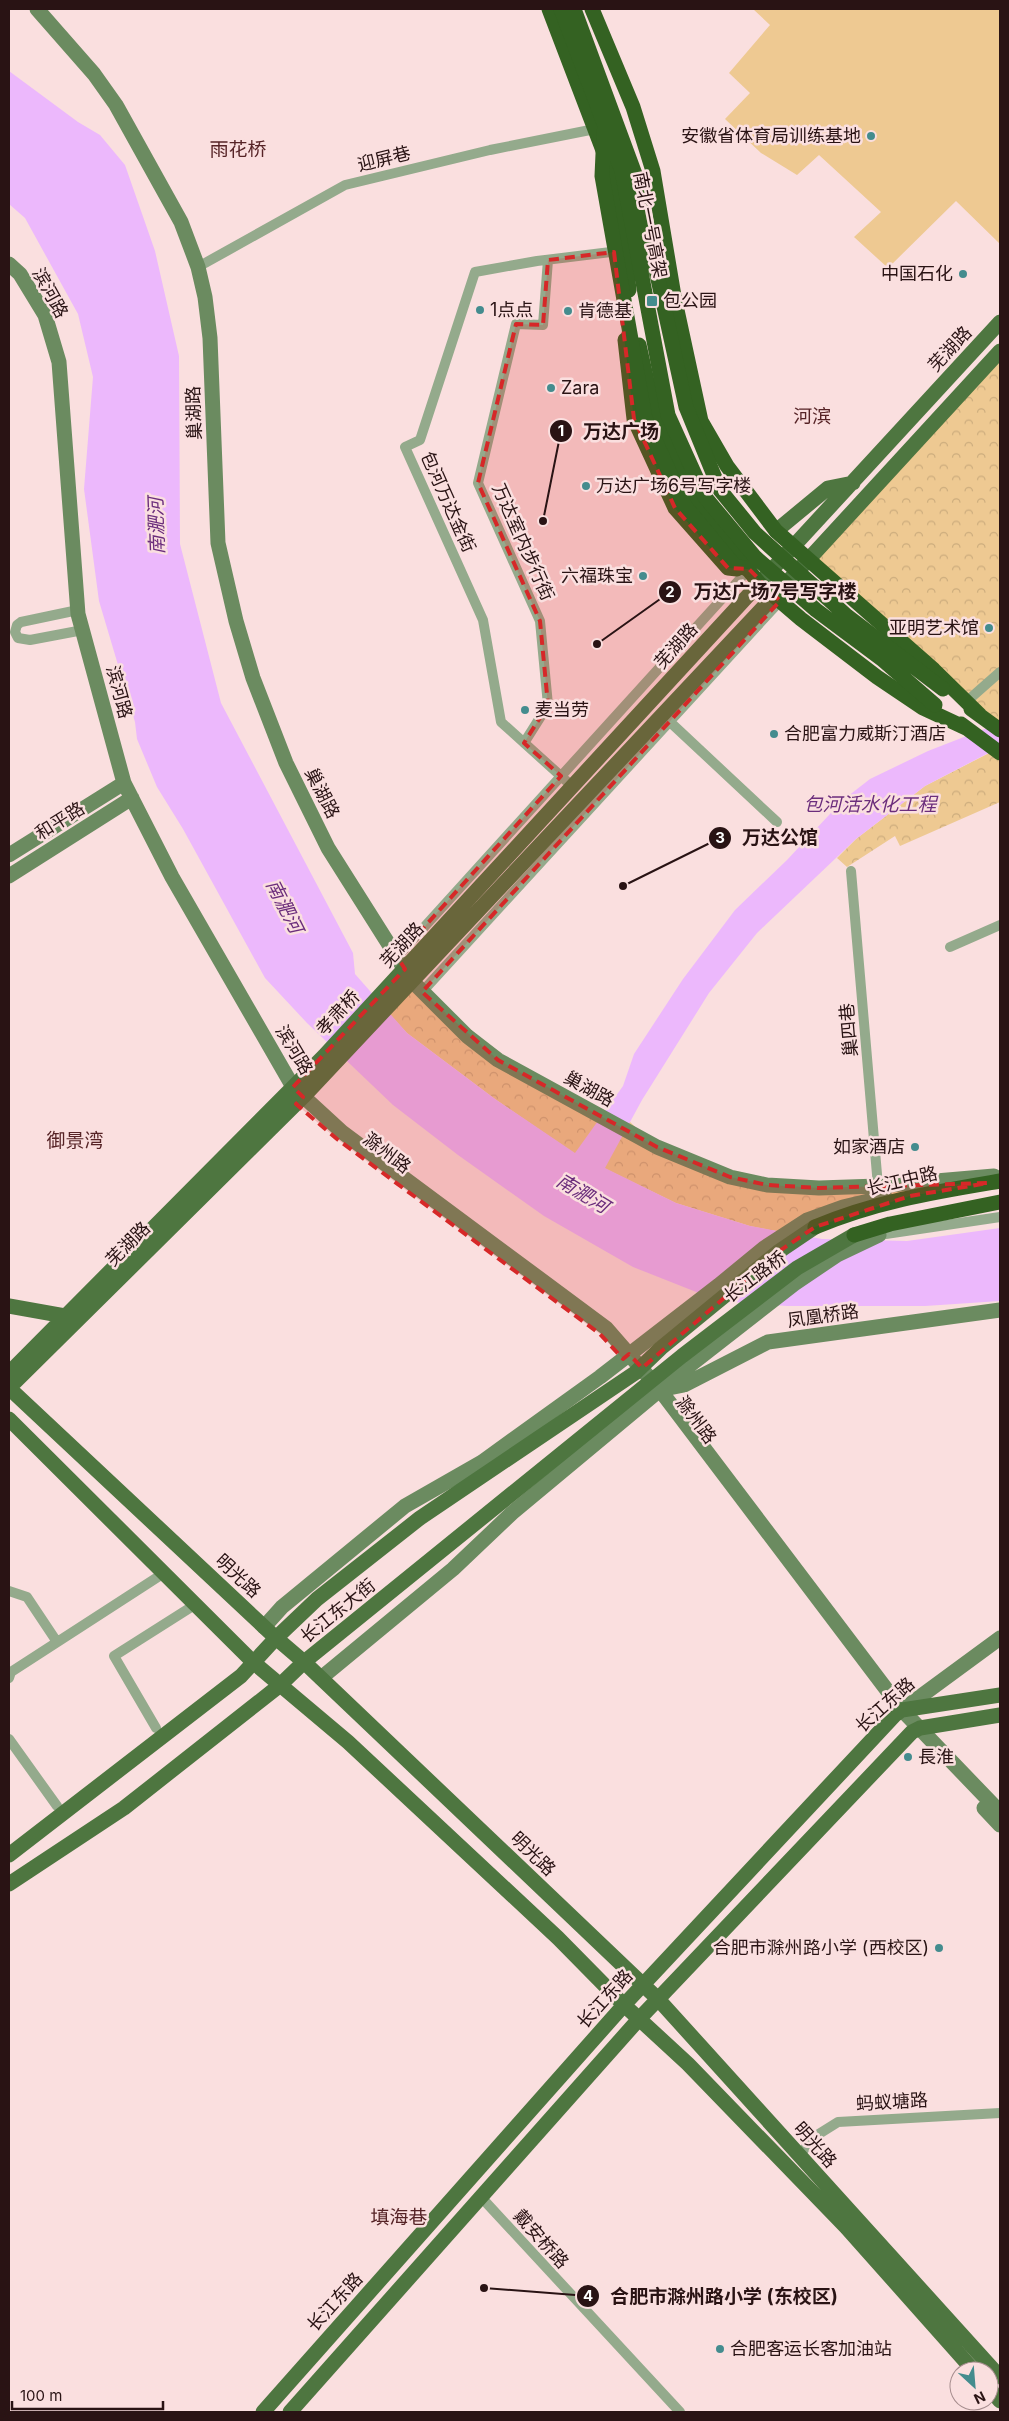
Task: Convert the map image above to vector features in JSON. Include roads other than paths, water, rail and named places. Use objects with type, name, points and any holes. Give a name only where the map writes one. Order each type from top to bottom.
[{"type":"highway","points":[[550,9],[600,127],[612,174],[625,251],[627,283],[655,417],[688,495],[759,582],[777,598],[877,677],[923,708],[968,729],[1000,753]]},
{"type":"highway","name":"南北一号高架","points":[[561,9],[600,127],[622,171],[668,415],[705,497],[755,557],[816,610],[883,660],[936,705],[968,729]]},
{"type":"highway","name":"南北一号高架","points":[[574,9],[635,174],[686,406],[720,490],[755,533],[833,603],[943,689],[980,715]]},
{"type":"highway","points":[[592,9],[607,49],[633,107],[653,171],[674,296],[701,421],[727,466],[776,531],[934,670],[980,715],[1000,730]]},
{"type":"highway","points":[[597,9],[607,49]]},
{"type":"highway","points":[[600,127],[602,176],[645,418],[685,506],[736,566],[748,569]]},
{"type":"highway","name":"长江中路","points":[[811,1223],[910,1196],[996,1180]]},
{"type":"highway","points":[[854,1235],[890,1224],[1000,1202]]},
{"type":"main road","name":"芜湖路","points":[[409,975],[573,787],[792,546],[853,483],[1000,322]]},
{"type":"main road","name":"芜湖路","points":[[385,1001],[777,598],[808,560],[1000,351]]},
{"type":"main road","points":[[776,531],[828,488],[853,483]]},
{"type":"main road","name":"孝肃桥","points":[[330,1059],[385,1001]]},
{"type":"main road","name":"芜湖路","points":[[9,1388],[297,1096],[330,1059]]},
{"type":"main road","name":"芜湖路","points":[[9,1373],[66,1316],[297,1096]]},
{"type":"main road","name":"长江路桥","points":[[657,1342],[778,1252],[811,1223]]},
{"type":"main road","name":"长江路桥","points":[[683,1363],[797,1268],[854,1235]]},
{"type":"main road","points":[[9,1306],[66,1316]]},
{"type":"main road","name":"长江东大街","points":[[9,1855],[242,1676],[276,1638],[317,1599],[420,1518],[638,1371],[657,1342]]},
{"type":"main road","name":"长江东大街","points":[[9,1884],[124,1808],[280,1686],[304,1662],[683,1363]]},
{"type":"main road","name":"明光路","points":[[9,1388],[321,1678],[658,1999],[1000,2377]]},
{"type":"main road","name":"明光路","points":[[9,1418],[253,1662],[348,1742],[558,1938],[624,2005],[688,2064],[846,2227],[965,2361]]},
{"type":"main road","points":[[899,1712],[1000,1695]]},
{"type":"main road","name":"长江东路","points":[[262,2412],[642,1985],[899,1712]]},
{"type":"main road","points":[[290,2412],[658,1999],[916,1730],[1000,1715]]},
{"type":"street","name":"巢湖路","points":[[37,9],[94,74],[116,105],[181,222],[198,267],[205,297],[210,338],[218,543],[236,622],[253,678],[286,763],[328,848],[409,975],[468,1036],[498,1060],[665,1151],[746,1182],[819,1188],[940,1181],[996,1180]]},
{"type":"street","name":"迎屏巷","points":[[198,267],[345,185],[490,150],[600,127]]},
{"type":"street","name":"包河万达金街","points":[[573,787],[501,722],[483,620],[405,447],[420,440],[475,272],[548,260],[625,251]]},
{"type":"street","name":"万达室内步行街","points":[[524,743],[548,705],[540,620],[478,483],[516,324],[543,325],[548,260]]},
{"type":"street","name":"滨河路","points":[[9,264],[20,274],[45,315],[59,362],[78,610],[124,783],[172,876],[297,1096]]},
{"type":"street","points":[[409,975],[748,569]]},
{"type":"street","points":[[409,975],[670,722],[777,598]]},
{"type":"street","points":[[78,610],[21,622],[16,625],[12,634],[18,638],[30,640],[83,630]]},
{"type":"street","points":[[966,702],[1000,672]]},
{"type":"street","points":[[670,722],[777,822]]},
{"type":"street","name":"和平路","points":[[9,855],[124,783]]},
{"type":"street","name":"和平路","points":[[9,876],[132,798]]},
{"type":"street","name":"巢四巷","points":[[851,871],[878,1186]]},
{"type":"street","points":[[950,947],[1000,926]]},
{"type":"street","name":"滁州路","points":[[297,1096],[337,1139],[600,1334],[626,1357],[653,1388],[899,1712],[1000,1825]]},
{"type":"street","points":[[878,1186],[925,1187],[996,1180]]},
{"type":"street","points":[[811,1223],[843,1206],[925,1187],[940,1181]]},
{"type":"street","points":[[683,1363],[836,1255],[879,1235],[1000,1217]]},
{"type":"street","name":"凤凰桥路","points":[[653,1388],[684,1385],[768,1342],[1000,1310]]},
{"type":"street","points":[[264,1627],[282,1607],[405,1506],[482,1462],[626,1357],[657,1342]]},
{"type":"street","points":[[321,1678],[453,1569],[512,1512],[653,1388]]},
{"type":"street","points":[[9,1678],[11,1672],[164,1573]]},
{"type":"street","points":[[9,1591],[27,1597],[57,1642]]},
{"type":"street","points":[[156,1728],[114,1656],[196,1604]]},
{"type":"street","name":"长江东路","points":[[899,1712],[1000,1638]]},
{"type":"street","name":"滁州路","points":[[916,1730],[1000,1812]]},
{"type":"street","points":[[9,1739],[57,1806]]},
{"type":"street","name":"蚂蚁塘路","points":[[799,2156],[814,2137],[838,2122],[1000,2113]]},
{"type":"street","name":"戴安桥路","points":[[481,2197],[680,2412]]},
{"type":"water","points":[[9,71],[78,122],[100,135],[125,165],[155,251],[179,356],[180,544],[221,703],[353,953],[355,974],[407,1033],[495,1099],[575,1153],[623,1086],[634,1054],[683,979],[735,910],[787,860],[843,800],[870,779],[928,751],[1000,723],[1000,747],[925,786],[856,839],[757,933],[709,993],[642,1100],[605,1168],[676,1203],[750,1226],[822,1239],[907,1241],[1000,1228],[1000,1301],[925,1306],[787,1306],[719,1301],[633,1267],[544,1216],[458,1155],[393,1105],[307,1023],[265,978],[183,829],[157,787],[137,739],[135,722],[99,601],[84,489],[93,377],[78,314],[25,218],[9,204]]},
{"type":"place","name":"安徽省体育局训练基地","points":[[871,136]]},
{"type":"place","name":"中国石化","points":[[963,274]]},
{"type":"place","name":"包公园","points":[[652,301]]},
{"type":"place","name":"1点点","points":[[480,310]]},
{"type":"place","name":"肯德基","points":[[568,311]]},
{"type":"place","name":"Zara","points":[[551,388]]},
{"type":"place","name":"万达广场6号写字楼","points":[[586,486]]},
{"type":"place","name":"万达广场","points":[[543,521]]},
{"type":"place","name":"六福珠宝","points":[[643,576]]},
{"type":"place","name":"亚明艺术馆","points":[[989,628]]},
{"type":"place","name":"万达广场7号写字楼","points":[[597,644]]},
{"type":"place","name":"麦当劳","points":[[525,710]]},
{"type":"place","name":"合肥富力威斯汀酒店","points":[[774,734]]},
{"type":"place","name":"万达公馆","points":[[623,886]]},
{"type":"place","name":"如家酒店","points":[[915,1147]]},
{"type":"place","name":"長淮","points":[[908,1757]]},
{"type":"place","name":"合肥市滁州路小学 (西校区)","points":[[939,1948]]},
{"type":"place","name":"合肥市滁州路小学 (东校区)","points":[[484,2288]]},
{"type":"place","name":"合肥客运长客加油站","points":[[720,2349]]},
{"type":"district","name":"雨花桥","points":[[238,149]]},
{"type":"district","name":"河滨","points":[[812,416]]},
{"type":"district","name":"御景湾","points":[[75,1140]]},
{"type":"district","name":"填海巷","points":[[399,2217]]},
{"type":"water label","name":"南淝河","points":[[156,526]]},
{"type":"water label","name":"包河活水化工程","points":[[870,804]]},
{"type":"water label","name":"南淝河","points":[[285,906]]},
{"type":"water label","name":"南淝河","points":[[583,1193]]}]
